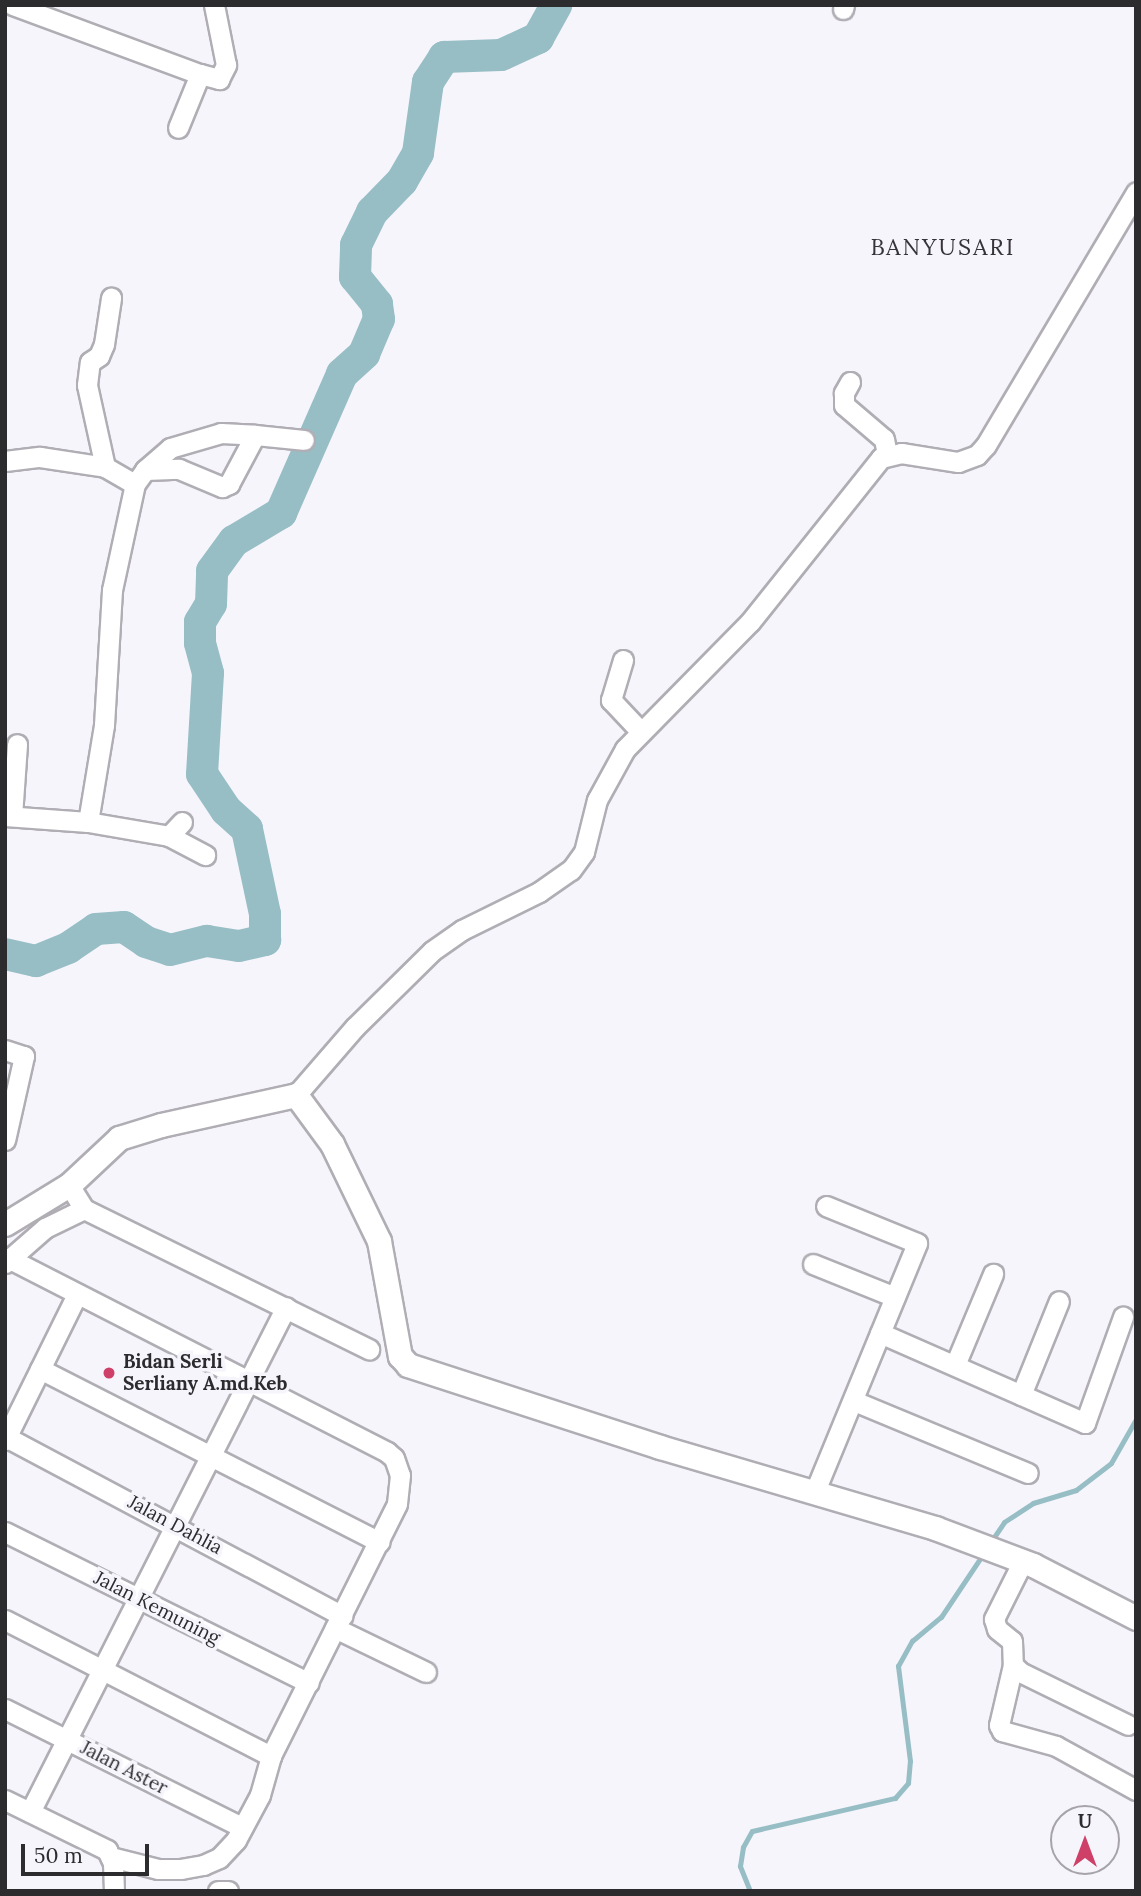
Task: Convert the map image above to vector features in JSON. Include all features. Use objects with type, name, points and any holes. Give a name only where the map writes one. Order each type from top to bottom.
[{"type":"street","points":[[13,5],[200,75],[219,79],[226,65],[214,5]]},
{"type":"street","points":[[178,128],[200,75]]},
{"type":"street","points":[[5,1224],[69,1185],[105,1149],[136,1131],[296,1095],[355,1027],[432,951],[462,930],[539,892],[571,870],[584,852],[597,800],[607,777],[625,749],[765,605],[881,457],[901,453],[958,462],[977,455],[986,445],[1136,192]]},
{"type":"street","points":[[105,467],[91,414],[87,377],[90,362],[99,356],[104,344],[110,298]]},
{"type":"street","points":[[850,382],[844,393],[844,405],[884,439],[887,454]]},
{"type":"street","points":[[88,822],[104,724],[112,590],[140,477],[170,448],[221,433],[304,440]]},
{"type":"street","points":[[5,461],[40,457],[105,467],[140,477],[179,469],[222,487],[229,484],[255,435]]},
{"type":"street","points":[[623,660],[611,700],[641,732]]},
{"type":"street","points":[[17,744],[9,816],[176,829],[205,855]]},
{"type":"street","points":[[5,1050],[22,1054],[24,1059],[5,1140]]},
{"type":"street","points":[[296,1095],[332,1143],[379,1241],[400,1356],[408,1365],[660,1447],[969,1540],[1023,1560],[1136,1618]]},
{"type":"street","points":[[69,1185],[85,1209],[369,1349]]},
{"type":"street","points":[[815,1492],[918,1243],[826,1206]]},
{"type":"street","points":[[85,1209],[45,1228],[7,1260],[394,1458],[400,1475],[399,1497],[379,1542],[271,1756],[260,1796],[236,1840],[219,1858],[203,1866],[158,1869],[110,1857]]},
{"type":"street","points":[[813,1264],[895,1297]]},
{"type":"street","points":[[955,1365],[993,1274]]},
{"type":"street","points":[[6,1439],[10,1416],[40,1369],[77,1294]]},
{"type":"street","points":[[1021,1395],[1059,1301]]},
{"type":"street","points":[[30,1812],[286,1307]]},
{"type":"street","points":[[880,1333],[1085,1423],[1123,1317]]},
{"type":"street","points":[[40,1369],[379,1542]]},
{"type":"street","points":[[854,1401],[1028,1473]]},
{"type":"street","name":"Jalan Dahlia","points":[[6,1439],[176,1525],[426,1672]]},
{"type":"street","name":"Jalan Kemuning","points":[[5,1532],[309,1683]]},
{"type":"street","points":[[1023,1560],[994,1619],[997,1629],[1012,1642],[1013,1665],[999,1725],[1002,1731],[1055,1746],[1136,1790]]},
{"type":"street","points":[[5,1620],[271,1756]]},
{"type":"street","points":[[1013,1665],[1020,1672],[1128,1725]]},
{"type":"street","name":"Jalan Aster","points":[[5,1709],[242,1827]]},
{"type":"street","points":[[5,1800],[107,1850],[114,1891]]},
{"type":"street","points":[[218,1891],[228,1891]]},
{"type":"waterway","points":[[5,954],[36,961],[68,948],[96,929],[124,927],[146,942],[170,950],[207,941],[239,946],[265,940],[265,914],[247,829],[226,810],[202,774],[208,673],[200,643],[200,622],[211,604],[212,571],[234,541],[281,513],[342,374],[364,354],[379,319],[377,304],[355,277],[356,245],[372,212],[402,181],[418,153],[428,82],[444,57],[501,55],[538,38],[556,5]]},
{"type":"waterway","points":[[990,1543],[1004,1522],[1033,1503],[1076,1490],[1111,1463],[1136,1419]]},
{"type":"waterway","points":[[750,1891],[740,1866],[743,1847],[752,1831],[895,1798],[908,1783],[910,1761],[898,1666],[912,1641],[941,1617],[985,1551]]},
{"type":"place","name":"Bidan Serli Serliany A.md.Keb","points":[[109,1373]]},
{"type":"district","name":"BANYUSARI","points":[[943,247]]}]
